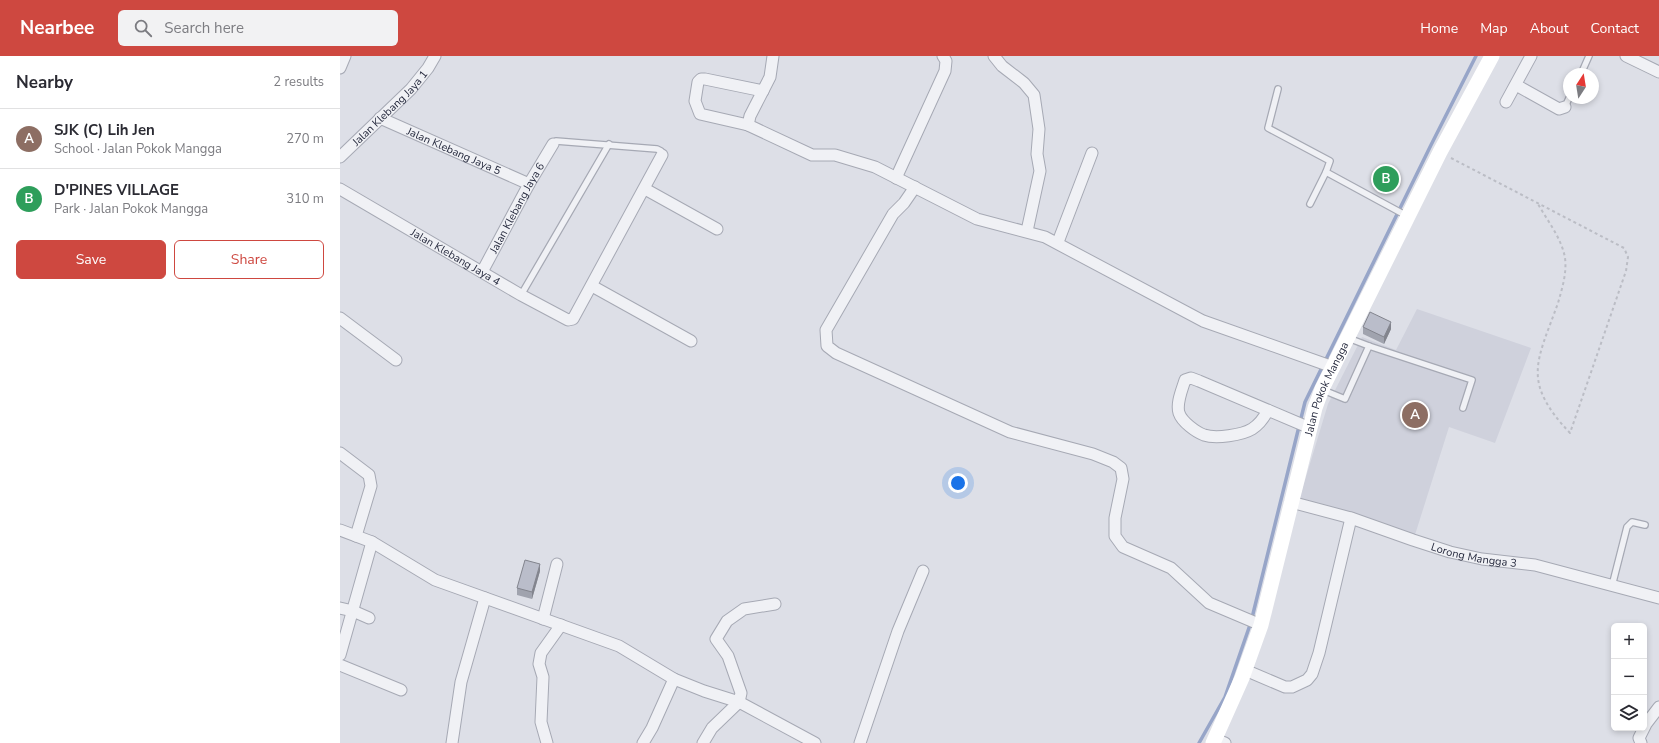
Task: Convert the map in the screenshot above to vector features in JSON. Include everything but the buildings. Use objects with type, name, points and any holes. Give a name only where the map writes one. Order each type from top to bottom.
[{"type":"main road","name":"Jalan Pokok Mangga","points":[[1217,742],[1246,670],[1291,502],[1302,425],[1315,408],[1331,366],[1348,337],[1440,152],[1492,56]]},
{"type":"street","points":[[340,68],[345,56]]},
{"type":"street","name":"Jalan Klebang Jaya 1","points":[[340,157],[412,89],[435,56]]},
{"type":"street","points":[[748,125],[750,116],[770,77],[773,56]]},
{"type":"street","points":[[896,178],[945,71],[946,61],[944,56]]},
{"type":"street","points":[[994,56],[1002,66],[1024,82],[1034,95],[1039,129],[1037,154],[1040,171],[1027,231]]},
{"type":"street","points":[[1506,102],[1531,56]]},
{"type":"street","points":[[1626,56],[1643,60],[1659,72]]},
{"type":"street","points":[[763,91],[705,79],[698,82],[695,101],[700,114],[748,125],[812,155],[835,155],[875,167],[977,219],[1027,231],[1058,242],[1203,320],[1331,366]]},
{"type":"street","points":[[1516,85],[1559,108],[1565,104]]},
{"type":"street","name":"Jalan Klebang Jaya 5","points":[[380,118],[529,184]]},
{"type":"street","name":"Jalan Klebang Jaya 6","points":[[482,272],[529,184],[553,144]]},
{"type":"street","points":[[1058,242],[1092,153]]},
{"type":"street","points":[[662,155],[592,286],[690,341]]},
{"type":"street","points":[[915,187],[904,203],[893,214],[826,330],[828,346],[836,352],[1010,432],[1093,454],[1113,462],[1121,468],[1123,479],[1115,518],[1115,536],[1123,547],[1171,568],[1209,603],[1258,623]]},
{"type":"street","name":"Jalan Klebang Jaya 4","points":[[340,189],[521,295],[568,320],[573,319],[592,286]]},
{"type":"street","points":[[645,189],[717,229]]},
{"type":"street","points":[[340,318],[396,360]]},
{"type":"street","points":[[1268,410],[1262,421],[1252,429],[1238,435],[1205,435],[1188,425],[1179,414],[1178,404],[1184,380],[1191,378],[1268,410],[1302,425]]},
{"type":"street","points":[[340,453],[368,475],[370,480],[371,486],[356,536]]},
{"type":"street","name":"Lorong Mangga 3","points":[[1291,502],[1351,518],[1450,552],[1482,559],[1535,565],[1659,598]]},
{"type":"street","points":[[1246,670],[1285,687],[1300,684],[1307,680],[1312,674],[1320,653],[1351,518]]},
{"type":"street","points":[[340,530],[372,542],[435,580],[619,646],[674,679],[704,691],[739,702],[815,743]]},
{"type":"street","points":[[340,655],[372,542]]},
{"type":"street","points":[[544,619],[557,564]]},
{"type":"street","points":[[860,743],[898,631],[923,571]]},
{"type":"street","points":[[452,743],[461,682],[485,598]]},
{"type":"street","points":[[703,743],[712,728],[739,702],[741,693],[728,656],[716,639],[726,621],[744,609],[775,604]]},
{"type":"street","points":[[340,608],[353,611],[369,618]]},
{"type":"street","points":[[547,743],[541,722],[543,677],[539,664],[541,653],[561,625]]},
{"type":"street","points":[[340,665],[401,690]]},
{"type":"street","points":[[643,743],[652,728],[674,679]]},
{"type":"street","points":[[1641,743],[1639,738],[1642,732],[1659,707]]},
{"type":"lane","points":[[1584,68],[1589,56]]},
{"type":"lane","points":[[1278,89],[1268,128],[1330,161],[1310,204]]},
{"type":"lane","points":[[553,144],[556,141],[609,144],[657,149],[661,151],[662,155]]},
{"type":"lane","points":[[521,295],[609,144]]},
{"type":"lane","points":[[1326,172],[1408,217]]},
{"type":"lane","points":[[1348,337],[1369,346],[1472,380],[1463,408]]},
{"type":"lane","points":[[1322,390],[1345,399],[1369,346]]},
{"type":"lane","points":[[1612,586],[1627,527],[1632,522],[1645,525]]},
{"type":"path","points":[[1440,152],[1619,245],[1624,248],[1628,256],[1626,270],[1570,432],[1547,405],[1537,376],[1538,359],[1561,292],[1565,273],[1565,257],[1558,239],[1538,204]]},
{"type":"shaded area","points":[[1417,309],[1531,348],[1495,443],[1449,427],[1414,538],[1299,500],[1328,404],[1362,337],[1396,350]]},
{"type":"waterway","points":[[1199,743],[1225,697],[1251,622],[1305,402],[1476,56]]},
{"type":"place","name":"D'PINES VILLAGE","points":[[1386,179]]},
{"type":"place","name":"SJK (C) Lih Jen","points":[[1415,415]]}]
